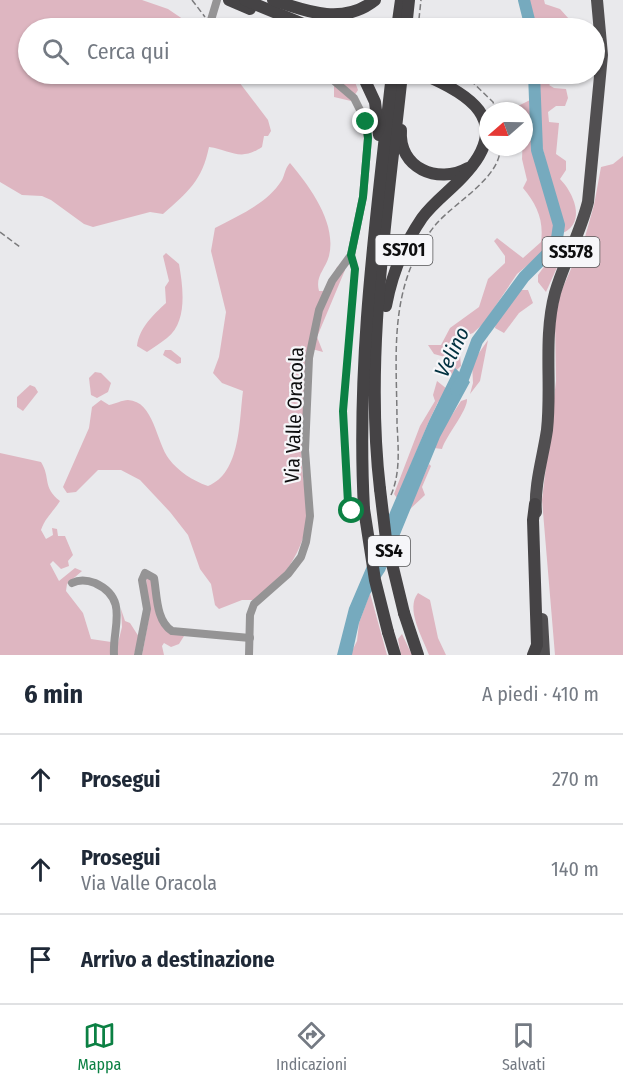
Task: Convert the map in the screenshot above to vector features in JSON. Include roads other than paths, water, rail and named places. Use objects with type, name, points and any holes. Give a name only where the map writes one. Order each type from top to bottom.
[{"type":"highway","points":[[230,0],[271,18]]},
{"type":"highway","points":[[245,0],[289,18]]},
{"type":"highway","points":[[273,0],[307,11],[332,15],[353,12],[375,0]]},
{"type":"highway","points":[[399,18],[401,0]]},
{"type":"highway","points":[[408,18],[410,0]]},
{"type":"highway","name":"SS701","points":[[367,84],[375,102],[379,124],[373,236]]},
{"type":"highway","name":"SS4","points":[[391,84],[363,347],[361,513],[375,580],[395,655]]},
{"type":"highway","name":"SS4","points":[[402,84],[384,242],[376,357],[377,464],[386,539],[405,617],[418,655]]},
{"type":"highway","points":[[403,84],[401,136],[411,161],[427,173],[437,176],[460,172],[474,164]]},
{"type":"highway","name":"SS701","points":[[376,357],[393,272],[407,243],[424,215],[474,164],[485,140],[479,109],[458,89],[446,84]]},
{"type":"highway","points":[[533,655],[537,645],[533,520],[535,504]]},
{"type":"highway","points":[[405,617],[413,627],[423,655]]},
{"type":"main road","name":"SS578","points":[[597,0],[599,18]]},
{"type":"main road","name":"SS578","points":[[544,655],[535,504],[547,430],[550,314],[555,292],[584,220],[588,202],[599,84]]},
{"type":"street","points":[[213,18],[217,0]]},
{"type":"street","name":"Via Valle Oracola","points":[[249,655],[250,615],[254,604],[288,574],[301,557],[306,542],[310,516],[305,450],[309,358],[319,310],[333,281],[351,255],[363,197],[368,138],[366,122],[354,98],[338,84]]},
{"type":"street","points":[[138,655],[147,609],[142,580],[145,573],[151,574],[154,578],[158,606],[166,627],[172,631],[250,638]]},
{"type":"street","points":[[72,583],[89,581],[101,586],[114,601],[118,621],[114,655]]},
{"type":"water","points":[[455,368],[470,382],[440,437],[385,571],[370,594],[359,623],[352,655],[337,655],[349,608],[429,421]]},
{"type":"waterway","name":"Velino","points":[[524,0],[528,18]]},
{"type":"waterway","name":"Velino","points":[[456,390],[463,379],[477,341],[524,277],[556,245],[559,225],[537,150],[534,84]]}]
